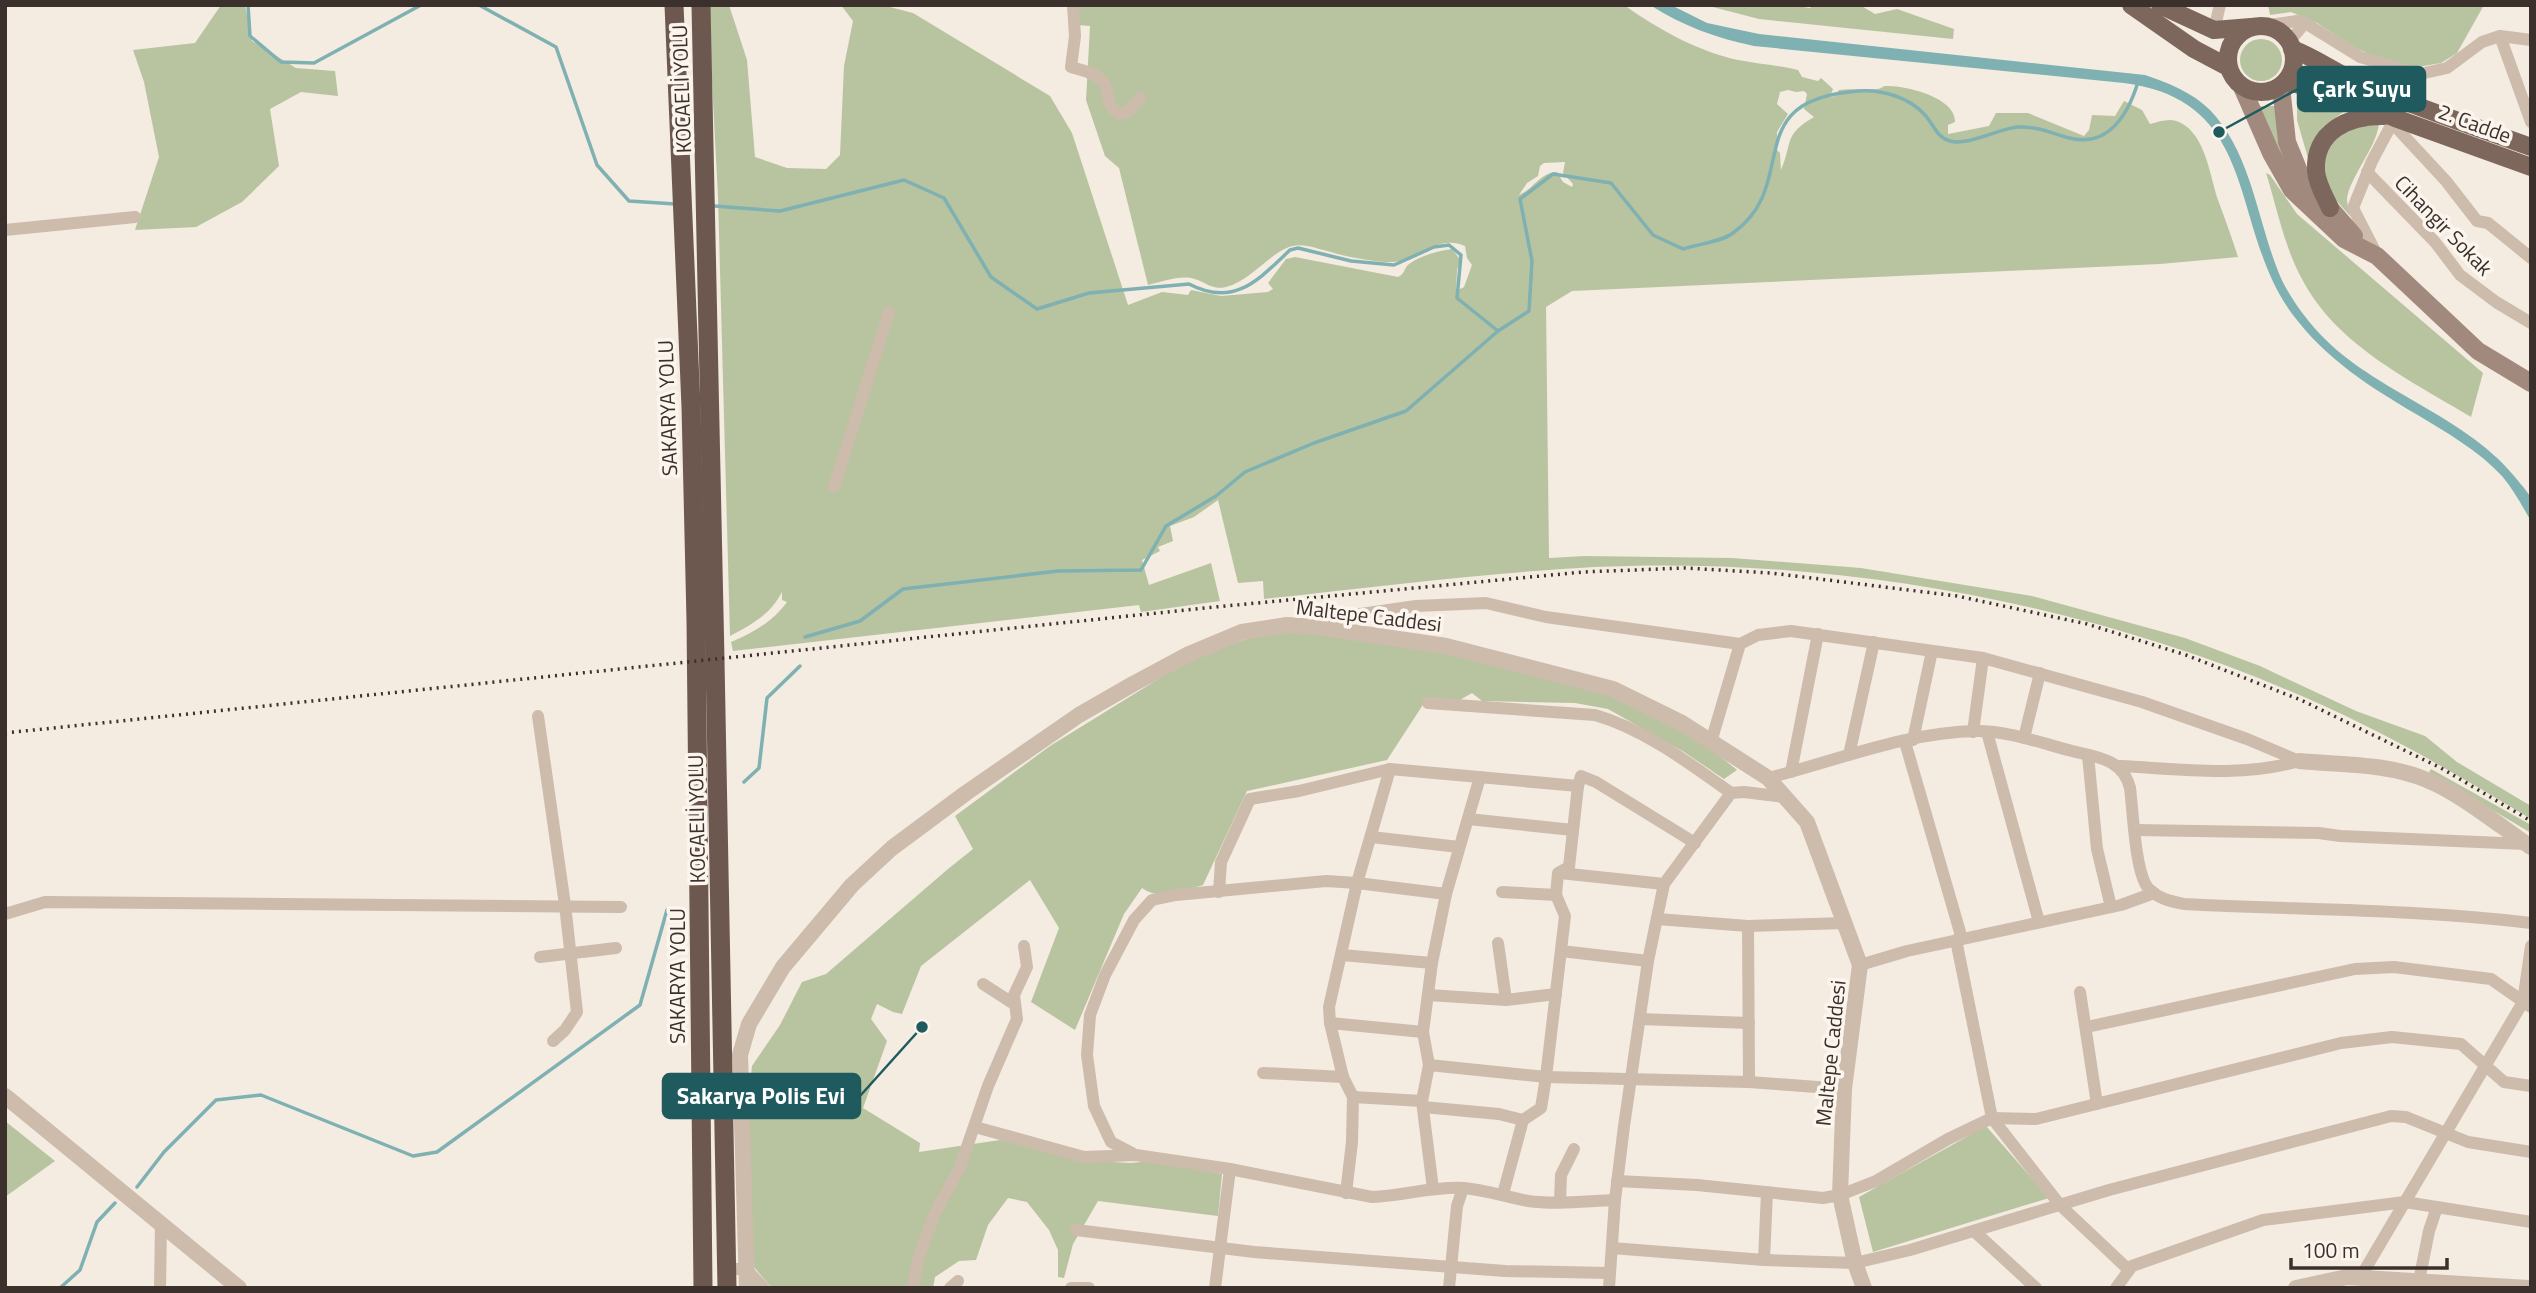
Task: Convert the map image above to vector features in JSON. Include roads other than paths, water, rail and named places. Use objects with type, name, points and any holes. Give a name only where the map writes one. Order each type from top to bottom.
[{"type":"highway","name":"SAKARYA YOLU","points":[[674,5],[691,416],[705,617]]},
{"type":"highway","name":"KOCAELİ YOLU","points":[[701,5],[706,172],[705,617]]},
{"type":"highway","points":[[705,617],[708,704]]},
{"type":"highway","name":"SAKARYA YOLU","points":[[703,1288],[708,704]]},
{"type":"highway","name":"KOCAELİ YOLU","points":[[708,704],[727,1282]]},
{"type":"main road","points":[[2131,5],[2194,49],[2228,67]]},
{"type":"main road","points":[[2161,6],[2214,30],[2256,27],[2282,34],[2291,46],[2294,61],[2292,72],[2283,84],[2262,93],[2242,87]]},
{"type":"main road","points":[[2256,27],[2235,38],[2230,47],[2228,67],[2231,75],[2242,87],[2270,153],[2292,190],[2344,239],[2371,252]]},
{"type":"main road","name":"2. Cadde","points":[[2291,46],[2358,82],[2531,147]]},
{"type":"main road","points":[[2283,84],[2287,142],[2300,174],[2371,252],[2478,351],[2531,383]]},
{"type":"main road","name":"2. Cadde","points":[[2283,84],[2330,91],[2393,119],[2531,167]]},
{"type":"main road","points":[[2330,208],[2316,172],[2318,152],[2325,138],[2348,120],[2369,116],[2393,119]]},
{"type":"street","points":[[1073,5],[1075,36],[1072,67],[1097,77],[1104,83],[1110,107],[1119,114],[1128,112],[1140,98]]},
{"type":"street","points":[[2214,30],[2220,5]]},
{"type":"street","points":[[2291,46],[2305,23]]},
{"type":"street","points":[[2256,27],[2305,23],[2360,57],[2420,74],[2447,68],[2482,42],[2500,36],[2531,40]]},
{"type":"street","points":[[2500,36],[2531,122]]},
{"type":"street","points":[[2371,252],[2353,208],[2393,119],[2477,221],[2488,223],[2531,258]]},
{"type":"street","name":"Cihangir Sokak","points":[[2367,172],[2435,242],[2460,275],[2496,302],[2531,323]]},
{"type":"street","points":[[5,230],[135,217]]},
{"type":"street","points":[[834,487],[889,312]]},
{"type":"street","points":[[1317,627],[1366,613],[1416,606],[1486,603],[1546,617],[1740,644],[1758,635],[1791,631],[1983,658],[2142,702],[2247,739],[2299,761],[2386,768],[2427,780],[2473,807],[2528,845]]},
{"type":"street","name":"Maltepe Caddesi","points":[[747,1288],[740,1055],[743,1040],[757,1008],[783,967],[852,885],[892,848],[1079,715],[1187,655],[1242,632],[1287,625],[1446,646],[1613,689],[1682,723],[1768,778],[1807,821],[1860,965],[1843,1089],[1840,1195],[1855,1263],[1864,1288]]},
{"type":"street","points":[[1791,772],[1818,634]]},
{"type":"street","points":[[1849,755],[1874,642]]},
{"type":"street","points":[[1711,741],[1740,644]]},
{"type":"street","points":[[1932,651],[1909,741],[1959,940],[1992,1118],[2060,1205],[2129,1270]]},
{"type":"street","points":[[1973,732],[1983,658]]},
{"type":"street","points":[[2024,738],[2040,673]]},
{"type":"street","points":[[1428,703],[1595,715],[1618,722],[1689,763],[1731,793],[1785,797]]},
{"type":"street","points":[[538,716],[577,1012],[565,1030],[553,1041]]},
{"type":"street","points":[[1768,778],[1909,741],[1973,732],[2024,738],[2119,766],[2230,771],[2278,767],[2299,761]]},
{"type":"street","points":[[1987,732],[2039,922]]},
{"type":"street","points":[[2088,755],[2097,849],[2111,907]]},
{"type":"street","points":[[2119,766],[2127,777],[2140,874],[2147,887],[2162,899],[2184,904],[2372,910],[2472,916],[2531,923]]},
{"type":"street","points":[[1346,1193],[1352,1142],[1353,1097],[1343,1077],[1330,1023],[1329,1007],[1357,883],[1390,769]]},
{"type":"street","points":[[1219,891],[1221,862],[1250,799],[1390,769],[1578,786]]},
{"type":"street","points":[[1558,873],[1569,867],[1581,776],[1596,782],[1695,843]]},
{"type":"street","points":[[1433,1189],[1422,1104],[1429,1065],[1423,1032],[1432,963],[1446,894],[1480,777]]},
{"type":"street","points":[[1609,1288],[1617,1181],[1648,961],[1664,884],[1731,793]]},
{"type":"street","points":[[1468,819],[1573,830]]},
{"type":"street","points":[[2135,830],[2307,832],[2528,845]]},
{"type":"street","points":[[1371,837],[1459,847]]},
{"type":"street","points":[[1558,873],[1664,884]]},
{"type":"street","points":[[1503,1194],[1523,1120],[1541,1108],[1565,916],[1556,895],[1558,873]]},
{"type":"street","points":[[1136,1155],[1111,1142],[1094,1106],[1087,1055],[1090,1015],[1105,975],[1134,920],[1152,900],[1176,895],[1325,881],[1446,894]]},
{"type":"street","points":[[1502,892],[1556,895]]},
{"type":"street","points":[[1860,965],[2111,907],[2154,893]]},
{"type":"street","points":[[5,914],[45,902],[621,907]]},
{"type":"street","points":[[1657,919],[1748,926],[1846,923]]},
{"type":"street","points":[[1748,926],[1749,1082]]},
{"type":"street","points":[[1498,943],[1507,1000]]},
{"type":"street","points":[[2370,1281],[2405,1202],[2444,1134],[2527,1005],[2531,946]]},
{"type":"street","points":[[914,1288],[918,1259],[934,1215],[960,1167],[988,1086],[1017,1019],[1014,995],[1027,967],[1024,947]]},
{"type":"street","points":[[540,957],[616,948]]},
{"type":"street","points":[[1561,951],[1648,961]]},
{"type":"street","points":[[1342,955],[1432,963]]},
{"type":"street","points":[[2087,1027],[2355,969],[2393,967],[2491,979],[2527,1005]]},
{"type":"street","points":[[983,984],[1014,1003]]},
{"type":"street","points":[[2080,992],[2097,1104]]},
{"type":"street","points":[[1428,995],[1507,1000],[1556,994]]},
{"type":"street","points":[[1640,1019],[1749,1023]]},
{"type":"street","points":[[1330,1023],[1423,1032]]},
{"type":"street","points":[[1617,1181],[1697,1185],[1823,1198],[1840,1195],[1876,1181],[1948,1139],[1992,1118],[2036,1119],[2341,1043],[2392,1037],[2461,1044],[2504,1082],[2531,1086]]},
{"type":"street","points":[[1429,1065],[1546,1077],[1749,1082],[1843,1089]]},
{"type":"street","points":[[1263,1073],[1343,1077]]},
{"type":"street","points":[[5,1097],[239,1288]]},
{"type":"street","points":[[1353,1097],[1499,1114],[1523,1120]]},
{"type":"street","points":[[1612,1248],[1765,1260],[1855,1263],[2391,1116],[2406,1117],[2468,1142],[2531,1152]]},
{"type":"street","points":[[975,1127],[1084,1157],[1136,1155],[1230,1169],[1346,1193],[1383,1197],[1433,1189],[1464,1188],[1527,1200],[1615,1200]]},
{"type":"street","points":[[1560,1202],[1561,1175],[1574,1149]]},
{"type":"street","points":[[1215,1288],[1230,1169]]},
{"type":"street","points":[[1449,1288],[1457,1206],[1464,1188]]},
{"type":"street","points":[[1765,1260],[1767,1192]]},
{"type":"street","points":[[2116,1288],[2132,1266],[2263,1220],[2405,1202],[2531,1222]]},
{"type":"street","points":[[2419,1281],[2429,1231],[2437,1207]]},
{"type":"street","points":[[160,1288],[161,1224]]},
{"type":"street","points":[[1076,1230],[1221,1248],[1451,1267],[1537,1273],[1609,1273]]},
{"type":"street","points":[[1974,1231],[2036,1288]]},
{"type":"street","points":[[727,1282],[746,1269],[764,1288]]},
{"type":"street","points":[[2296,1288],[2347,1277],[2370,1281],[2526,1287]]},
{"type":"street","points":[[1071,1288],[1089,1288]]},
{"type":"water","points":[[1650,5],[1671,5],[1707,23],[1759,34],[2145,75],[2188,93],[2210,110],[2235,146],[2252,187],[2278,271],[2307,319],[2342,354],[2367,373],[2448,421],[2498,459],[2529,495],[2531,521],[2506,481],[2483,458],[2366,382],[2334,359],[2306,331],[2273,281],[2236,174],[2221,142],[2200,115],[2169,95],[2124,83],[1754,46],[1700,30]]},
{"type":"waterway","points":[[248,5],[250,36],[281,62],[314,63],[421,5]]},
{"type":"waterway","points":[[479,5],[556,47],[597,165],[629,201],[675,204]]},
{"type":"waterway","points":[[805,637],[860,621],[903,589],[1058,571],[1141,570],[1166,526],[1216,496],[1245,472],[1314,443],[1406,411],[1498,331],[1529,311],[1532,261],[1520,199],[1553,174],[1611,183],[1653,235],[1683,249],[1728,236],[1753,213],[1765,191],[1783,127],[1797,110],[1820,98],[1858,91],[1885,93],[1911,103],[1939,134],[1950,141],[1965,141],[2017,127],[2083,140],[2095,138],[2114,126],[2122,117],[2138,82]]},
{"type":"waterway","points":[[714,206],[780,211],[904,180],[944,198],[991,277],[1037,309],[1089,293],[1189,284],[1205,291],[1233,291],[1257,280],[1290,250],[1298,248],[1351,261],[1394,265],[1434,247],[1449,245],[1461,255],[1457,298],[1498,331]]},
{"type":"waterway","points":[[744,782],[759,768],[767,698],[800,666]]},
{"type":"waterway","points":[[137,1187],[164,1152],[216,1100],[261,1095],[413,1156],[437,1152],[640,1005],[667,910]]},
{"type":"waterway","points":[[60,1288],[80,1270],[97,1222],[115,1203]]},
{"type":"railway","points":[[5,733],[1215,607],[1583,572],[1685,568],[1771,573],[1957,596],[2087,624],[2186,655],[2301,700],[2441,768],[2531,821]]},
{"type":"place","name":"Çark Suyu","points":[[2219,132]]},
{"type":"place","name":"Sakarya Polis Evi","points":[[922,1027]]}]
